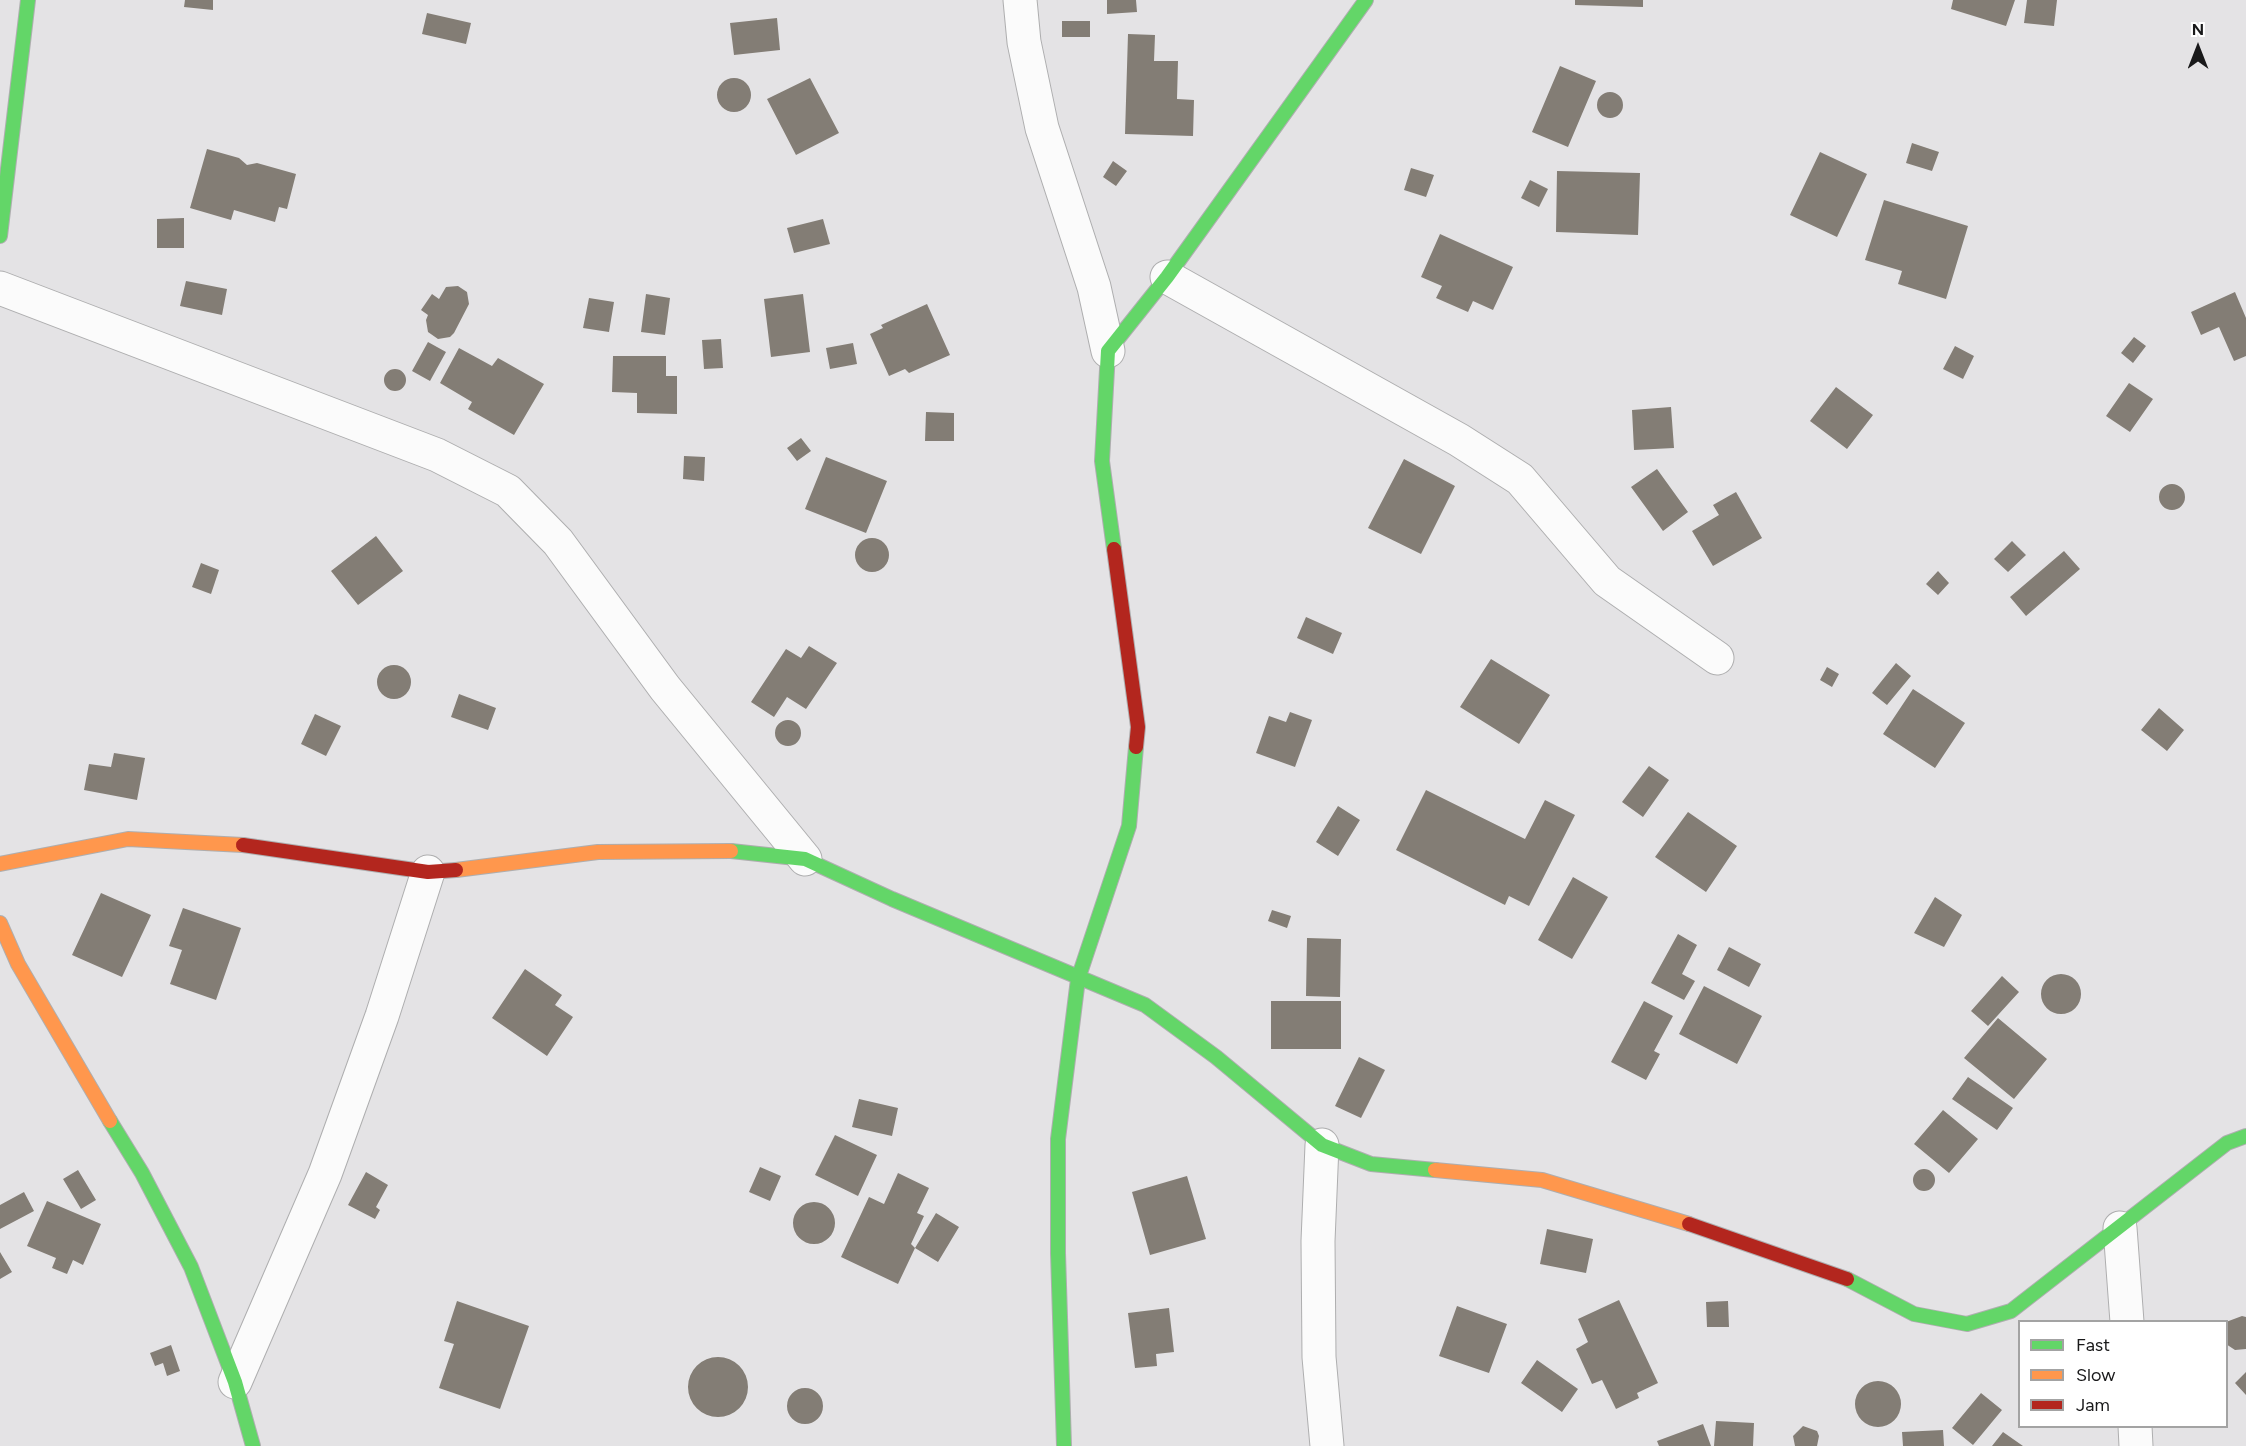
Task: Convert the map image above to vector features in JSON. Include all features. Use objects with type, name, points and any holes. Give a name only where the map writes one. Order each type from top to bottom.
[{"type":"street","points":[[0,236],[4,174],[27,0]]},
{"type":"street","points":[[1020,0],[1024,42],[1042,128],[1094,288],[1108,351],[1102,461],[1138,727],[1129,826],[1078,979],[1058,1139],[1058,1253],[1064,1446]]},
{"type":"street","points":[[1108,351],[1167,277],[1366,0]]},
{"type":"street","points":[[1167,277],[1459,440],[1520,479],[1606,581],[1717,658]]},
{"type":"street","points":[[0,288],[437,455],[508,490],[558,542],[665,688],[805,859]]},
{"type":"street","points":[[0,864],[128,839],[226,843],[428,872],[491,867],[598,852],[721,850],[805,859],[1078,979],[1145,1005],[1216,1057],[1322,1145],[1371,1164],[1552,1183],[1661,1214],[1850,1280],[1914,1314],[1966,1324],[2011,1311],[2227,1143],[2246,1136]]},
{"type":"street","points":[[235,1382],[325,1174],[382,1016],[428,872]]},
{"type":"street","points":[[0,923],[18,964],[64,1046],[142,1173],[191,1267],[235,1382],[253,1446]]},
{"type":"street","points":[[1322,1145],[1318,1241],[1319,1346],[1327,1446]]},
{"type":"street","points":[[2120,1227],[2127,1320]]},
{"type":"street","points":[[2135,1428],[2136,1446]]},
{"type":"building","points":[[185,0],[213,0],[213,10],[184,7]]},
{"type":"building","points":[[1107,0],[1136,0],[1137,12],[1107,14]]},
{"type":"building","points":[[1575,0],[1643,0],[1643,7],[1575,5]]},
{"type":"building","points":[[1953,0],[2015,0],[2006,26],[1951,9]]},
{"type":"building","points":[[2027,0],[2057,0],[2054,26],[2024,23]]},
{"type":"building","points":[[427,13],[471,23],[466,44],[422,34]]},
{"type":"building","points":[[777,18],[780,50],[734,55],[730,23]]},
{"type":"building","points":[[1062,21],[1090,21],[1090,37],[1062,37]]},
{"type":"building","points":[[1128,34],[1155,35],[1154,61],[1178,61],[1177,99],[1194,100],[1193,136],[1125,134]]},
{"type":"building","points":[[1560,66],[1596,81],[1568,147],[1532,132]]},
{"type":"building","points":[[734,78],[746,83],[751,95],[746,107],[734,112],[722,107],[717,95],[722,83]]},
{"type":"building","points":[[810,78],[839,133],[796,155],[767,99]]},
{"type":"building","points":[[1610,92],[1620,95],[1623,105],[1620,115],[1610,118],[1600,115],[1597,105],[1600,95]]},
{"type":"building","points":[[1912,143],[1939,152],[1932,171],[1906,163]]},
{"type":"building","points":[[207,149],[239,158],[247,165],[257,163],[296,174],[287,209],[279,207],[275,222],[234,210],[231,220],[190,208]]},
{"type":"building","points":[[1820,152],[1867,174],[1837,237],[1790,215]]},
{"type":"building","points":[[1113,161],[1127,171],[1116,186],[1103,177]]},
{"type":"building","points":[[1411,168],[1434,175],[1426,197],[1404,190]]},
{"type":"building","points":[[1557,171],[1640,173],[1638,235],[1556,232]]},
{"type":"building","points":[[1530,180],[1548,189],[1539,207],[1521,198]]},
{"type":"building","points":[[1884,200],[1968,226],[1946,299],[1898,284],[1902,271],[1865,260]]},
{"type":"building","points":[[184,218],[184,248],[157,248],[157,219]]},
{"type":"building","points":[[823,219],[830,244],[794,253],[787,228]]},
{"type":"building","points":[[1440,234],[1513,267],[1493,310],[1473,301],[1468,312],[1436,298],[1442,286],[1421,277]]},
{"type":"building","points":[[186,281],[227,289],[222,315],[180,306]]},
{"type":"building","points":[[458,286],[467,292],[469,304],[454,333],[450,337],[438,339],[428,332],[426,320],[428,315],[421,310],[432,294],[439,299],[446,287]]},
{"type":"building","points":[[2235,292],[2246,318],[2246,356],[2234,361],[2219,327],[2201,335],[2191,312]]},
{"type":"building","points":[[646,294],[670,298],[665,335],[641,332]]},
{"type":"building","points":[[803,294],[810,352],[771,357],[764,299]]},
{"type":"building","points":[[589,298],[614,302],[609,332],[583,328]]},
{"type":"building","points":[[927,304],[950,355],[909,373],[905,369],[889,376],[870,334],[883,328],[881,325]]},
{"type":"building","points":[[2134,337],[2146,346],[2133,363],[2121,353]]},
{"type":"building","points":[[721,339],[723,368],[704,369],[702,340]]},
{"type":"building","points":[[428,342],[446,352],[430,381],[412,371]]},
{"type":"building","points":[[853,343],[857,364],[830,369],[826,348]]},
{"type":"building","points":[[1955,346],[1974,356],[1963,379],[1943,369]]},
{"type":"building","points":[[459,348],[492,366],[498,358],[544,384],[514,435],[468,409],[472,402],[440,383]]},
{"type":"building","points":[[613,356],[666,356],[666,376],[677,376],[677,414],[637,413],[637,393],[612,392]]},
{"type":"building","points":[[391,369],[399,369],[406,376],[406,384],[399,391],[391,391],[384,384],[384,376]]},
{"type":"building","points":[[2129,383],[2153,399],[2130,432],[2106,416]]},
{"type":"building","points":[[1836,387],[1873,415],[1847,449],[1810,421]]},
{"type":"building","points":[[1671,407],[1674,448],[1634,450],[1632,410]]},
{"type":"building","points":[[926,412],[954,413],[954,441],[925,441]]},
{"type":"building","points":[[801,438],[811,451],[797,461],[787,448]]},
{"type":"building","points":[[684,456],[705,457],[704,481],[683,479]]},
{"type":"building","points":[[826,457],[887,481],[866,533],[805,509]]},
{"type":"building","points":[[1404,459],[1455,486],[1421,554],[1368,528]]},
{"type":"building","points":[[1657,469],[1688,512],[1663,531],[1631,487]]},
{"type":"building","points":[[2172,484],[2181,488],[2185,497],[2181,506],[2172,510],[2163,506],[2159,497],[2163,488]]},
{"type":"building","points":[[1736,492],[1762,538],[1713,566],[1692,531],[1719,515],[1713,505]]},
{"type":"building","points":[[376,536],[403,571],[358,605],[331,571]]},
{"type":"building","points":[[872,538],[884,543],[889,555],[884,567],[872,572],[860,567],[855,555],[860,543]]},
{"type":"building","points":[[2012,541],[2026,555],[2008,572],[1994,559]]},
{"type":"building","points":[[2064,551],[2080,569],[2026,616],[2010,597]]},
{"type":"building","points":[[201,563],[219,570],[211,594],[192,587]]},
{"type":"building","points":[[1938,571],[1949,583],[1938,595],[1926,584]]},
{"type":"building","points":[[1306,617],[1342,633],[1333,654],[1297,638]]},
{"type":"building","points":[[809,646],[837,663],[806,709],[787,697],[774,717],[751,702],[786,649],[801,658]]},
{"type":"building","points":[[1491,659],[1550,695],[1519,744],[1460,707]]},
{"type":"building","points":[[1896,663],[1911,676],[1887,705],[1872,693]]},
{"type":"building","points":[[394,665],[406,670],[411,682],[406,694],[394,699],[382,694],[377,682],[382,670]]},
{"type":"building","points":[[1827,667],[1839,674],[1832,687],[1820,680]]},
{"type":"building","points":[[1913,689],[1965,723],[1935,768],[1883,734]]},
{"type":"building","points":[[459,694],[496,708],[488,730],[451,717]]},
{"type":"building","points":[[2159,708],[2184,730],[2167,751],[2141,730]]},
{"type":"building","points":[[1290,712],[1312,720],[1295,767],[1256,753],[1269,716],[1286,722]]},
{"type":"building","points":[[315,714],[341,726],[326,756],[301,744]]},
{"type":"building","points":[[788,720],[797,724],[801,733],[797,742],[788,746],[779,742],[775,733],[779,724]]},
{"type":"building","points":[[114,753],[145,758],[137,800],[84,790],[89,764],[111,767]]},
{"type":"building","points":[[1649,766],[1669,780],[1643,817],[1622,802]]},
{"type":"building","points":[[1426,790],[1525,839],[1545,800],[1575,815],[1529,906],[1509,896],[1505,905],[1396,850]]},
{"type":"building","points":[[1338,806],[1360,820],[1338,856],[1316,842]]},
{"type":"building","points":[[1688,812],[1737,846],[1706,892],[1655,857]]},
{"type":"building","points":[[1573,877],[1608,897],[1572,959],[1538,940]]},
{"type":"building","points":[[101,893],[151,915],[122,977],[72,955]]},
{"type":"building","points":[[1935,897],[1962,915],[1944,947],[1914,933]]},
{"type":"building","points":[[183,908],[241,928],[216,1000],[170,984],[182,950],[169,946]]},
{"type":"building","points":[[1272,910],[1291,916],[1287,928],[1268,921]]},
{"type":"building","points":[[1678,934],[1697,945],[1682,974],[1695,981],[1684,1000],[1651,983]]},
{"type":"building","points":[[1307,938],[1341,939],[1340,997],[1306,996]]},
{"type":"building","points":[[1729,947],[1761,964],[1749,987],[1717,970]]},
{"type":"building","points":[[525,969],[562,995],[555,1005],[573,1017],[547,1056],[492,1018]]},
{"type":"building","points":[[2061,974],[2069,975],[2075,980],[2080,986],[2080,1002],[2075,1008],[2069,1013],[2061,1014],[2053,1013],[2047,1008],[2042,1002],[2041,994],[2042,986],[2047,980],[2053,975]]},
{"type":"building","points":[[2002,976],[2019,992],[1988,1026],[1971,1011]]},
{"type":"building","points":[[1704,986],[1762,1016],[1737,1064],[1679,1034]]},
{"type":"building","points":[[1271,1001],[1341,1001],[1341,1049],[1271,1049]]},
{"type":"building","points":[[1644,1001],[1673,1016],[1654,1051],[1660,1054],[1646,1080],[1611,1062]]},
{"type":"building","points":[[1998,1018],[2047,1059],[2014,1099],[1964,1058]]},
{"type":"building","points":[[1359,1057],[1385,1070],[1361,1118],[1335,1106]]},
{"type":"building","points":[[1968,1077],[2013,1108],[1997,1130],[1952,1099]]},
{"type":"building","points":[[859,1099],[898,1108],[892,1136],[852,1127]]},
{"type":"building","points":[[1943,1110],[1978,1139],[1949,1173],[1914,1144]]},
{"type":"building","points":[[835,1135],[877,1155],[858,1196],[815,1175]]},
{"type":"building","points":[[760,1167],[781,1176],[770,1201],[749,1192]]},
{"type":"building","points":[[1924,1169],[1932,1172],[1935,1180],[1932,1188],[1924,1191],[1916,1188],[1913,1180],[1916,1172]]},
{"type":"building","points":[[78,1170],[96,1200],[81,1209],[63,1179]]},
{"type":"building","points":[[366,1172],[388,1185],[376,1207],[380,1210],[375,1219],[348,1205]]},
{"type":"building","points":[[898,1173],[929,1188],[917,1213],[924,1216],[911,1244],[915,1248],[898,1284],[841,1257],[869,1197],[884,1204]]},
{"type":"building","points":[[1187,1176],[1206,1239],[1150,1255],[1132,1192]]},
{"type":"building","points":[[24,1192],[34,1211],[0,1229],[0,1205]]},
{"type":"building","points":[[47,1201],[101,1224],[83,1265],[73,1260],[67,1274],[52,1268],[56,1258],[27,1246]]},
{"type":"building","points":[[814,1202],[829,1208],[835,1223],[829,1238],[814,1244],[799,1238],[793,1223],[799,1208]]},
{"type":"building","points":[[936,1213],[959,1227],[938,1262],[915,1248]]},
{"type":"building","points":[[1547,1229],[1593,1239],[1586,1273],[1540,1264]]},
{"type":"building","points":[[0,1252],[12,1272],[0,1279]]},
{"type":"building","points":[[1619,1300],[1658,1383],[1637,1393],[1639,1398],[1616,1409],[1602,1380],[1592,1384],[1576,1349],[1588,1342],[1578,1319]]},
{"type":"building","points":[[457,1301],[529,1326],[500,1409],[439,1388],[454,1344],[444,1341]]},
{"type":"building","points":[[1728,1301],[1729,1327],[1707,1327],[1706,1302]]},
{"type":"building","points":[[1457,1306],[1507,1324],[1489,1373],[1439,1356]]},
{"type":"building","points":[[1169,1308],[1174,1352],[1156,1354],[1157,1366],[1135,1368],[1128,1313]]},
{"type":"building","points":[[2242,1316],[2246,1317],[2246,1349],[2235,1350],[2228,1345],[2228,1321]]},
{"type":"building","points":[[171,1345],[180,1371],[167,1376],[163,1363],[155,1366],[150,1353]]},
{"type":"building","points":[[712,1357],[724,1357],[735,1362],[743,1370],[748,1387],[746,1399],[735,1412],[724,1417],[712,1417],[701,1412],[693,1404],[688,1393],[688,1381],[693,1370],[701,1362]]},
{"type":"building","points":[[1537,1360],[1578,1389],[1562,1412],[1521,1383]]},
{"type":"building","points":[[2246,1372],[2246,1395],[2235,1383]]},
{"type":"building","points":[[1878,1381],[1894,1388],[1901,1404],[1894,1420],[1878,1427],[1862,1420],[1855,1404],[1862,1388]]},
{"type":"building","points":[[805,1388],[818,1393],[823,1406],[818,1419],[805,1424],[792,1419],[787,1406],[792,1393]]},
{"type":"building","points":[[1981,1393],[2002,1410],[1973,1445],[1952,1428]]},
{"type":"building","points":[[1716,1421],[1754,1423],[1753,1446],[1714,1446]]},
{"type":"building","points":[[1703,1424],[1711,1446],[1659,1446],[1657,1441]]},
{"type":"building","points":[[1803,1426],[1817,1431],[1819,1436],[1817,1446],[1795,1446],[1793,1436]]},
{"type":"building","points":[[1943,1430],[1944,1446],[1903,1446],[1902,1432]]},
{"type":"building","points":[[2003,1432],[2023,1446],[1992,1446]]},
{"type":"traffic: fast","points":[[0,236],[28,0]]},
{"type":"traffic: fast","points":[[1114,549],[1102,461],[1108,351],[1167,277],[1366,0]]},
{"type":"traffic: fast","points":[[1064,1446],[1058,1253],[1058,1139],[1078,979],[1129,826],[1136,747]]},
{"type":"traffic: fast","points":[[731,851],[805,859],[892,899],[1145,1005],[1216,1057],[1322,1145],[1371,1164],[1435,1170]]},
{"type":"traffic: fast","points":[[110,1121],[142,1173],[191,1267],[235,1382],[253,1446]]},
{"type":"traffic: fast","points":[[1847,1279],[1914,1314],[1967,1324],[2011,1311],[2227,1143],[2246,1136]]},
{"type":"traffic: slow","points":[[0,864],[128,839],[243,845]]},
{"type":"traffic: slow","points":[[456,870],[598,852],[731,851]]},
{"type":"traffic: slow","points":[[0,923],[18,964],[110,1121]]},
{"type":"traffic: slow","points":[[1435,1170],[1542,1180],[1689,1224]]},
{"type":"traffic: jam","points":[[1114,549],[1138,727],[1136,747]]},
{"type":"traffic: jam","points":[[243,845],[428,872],[456,870]]},
{"type":"traffic: jam","points":[[1689,1224],[1847,1279]]}]
